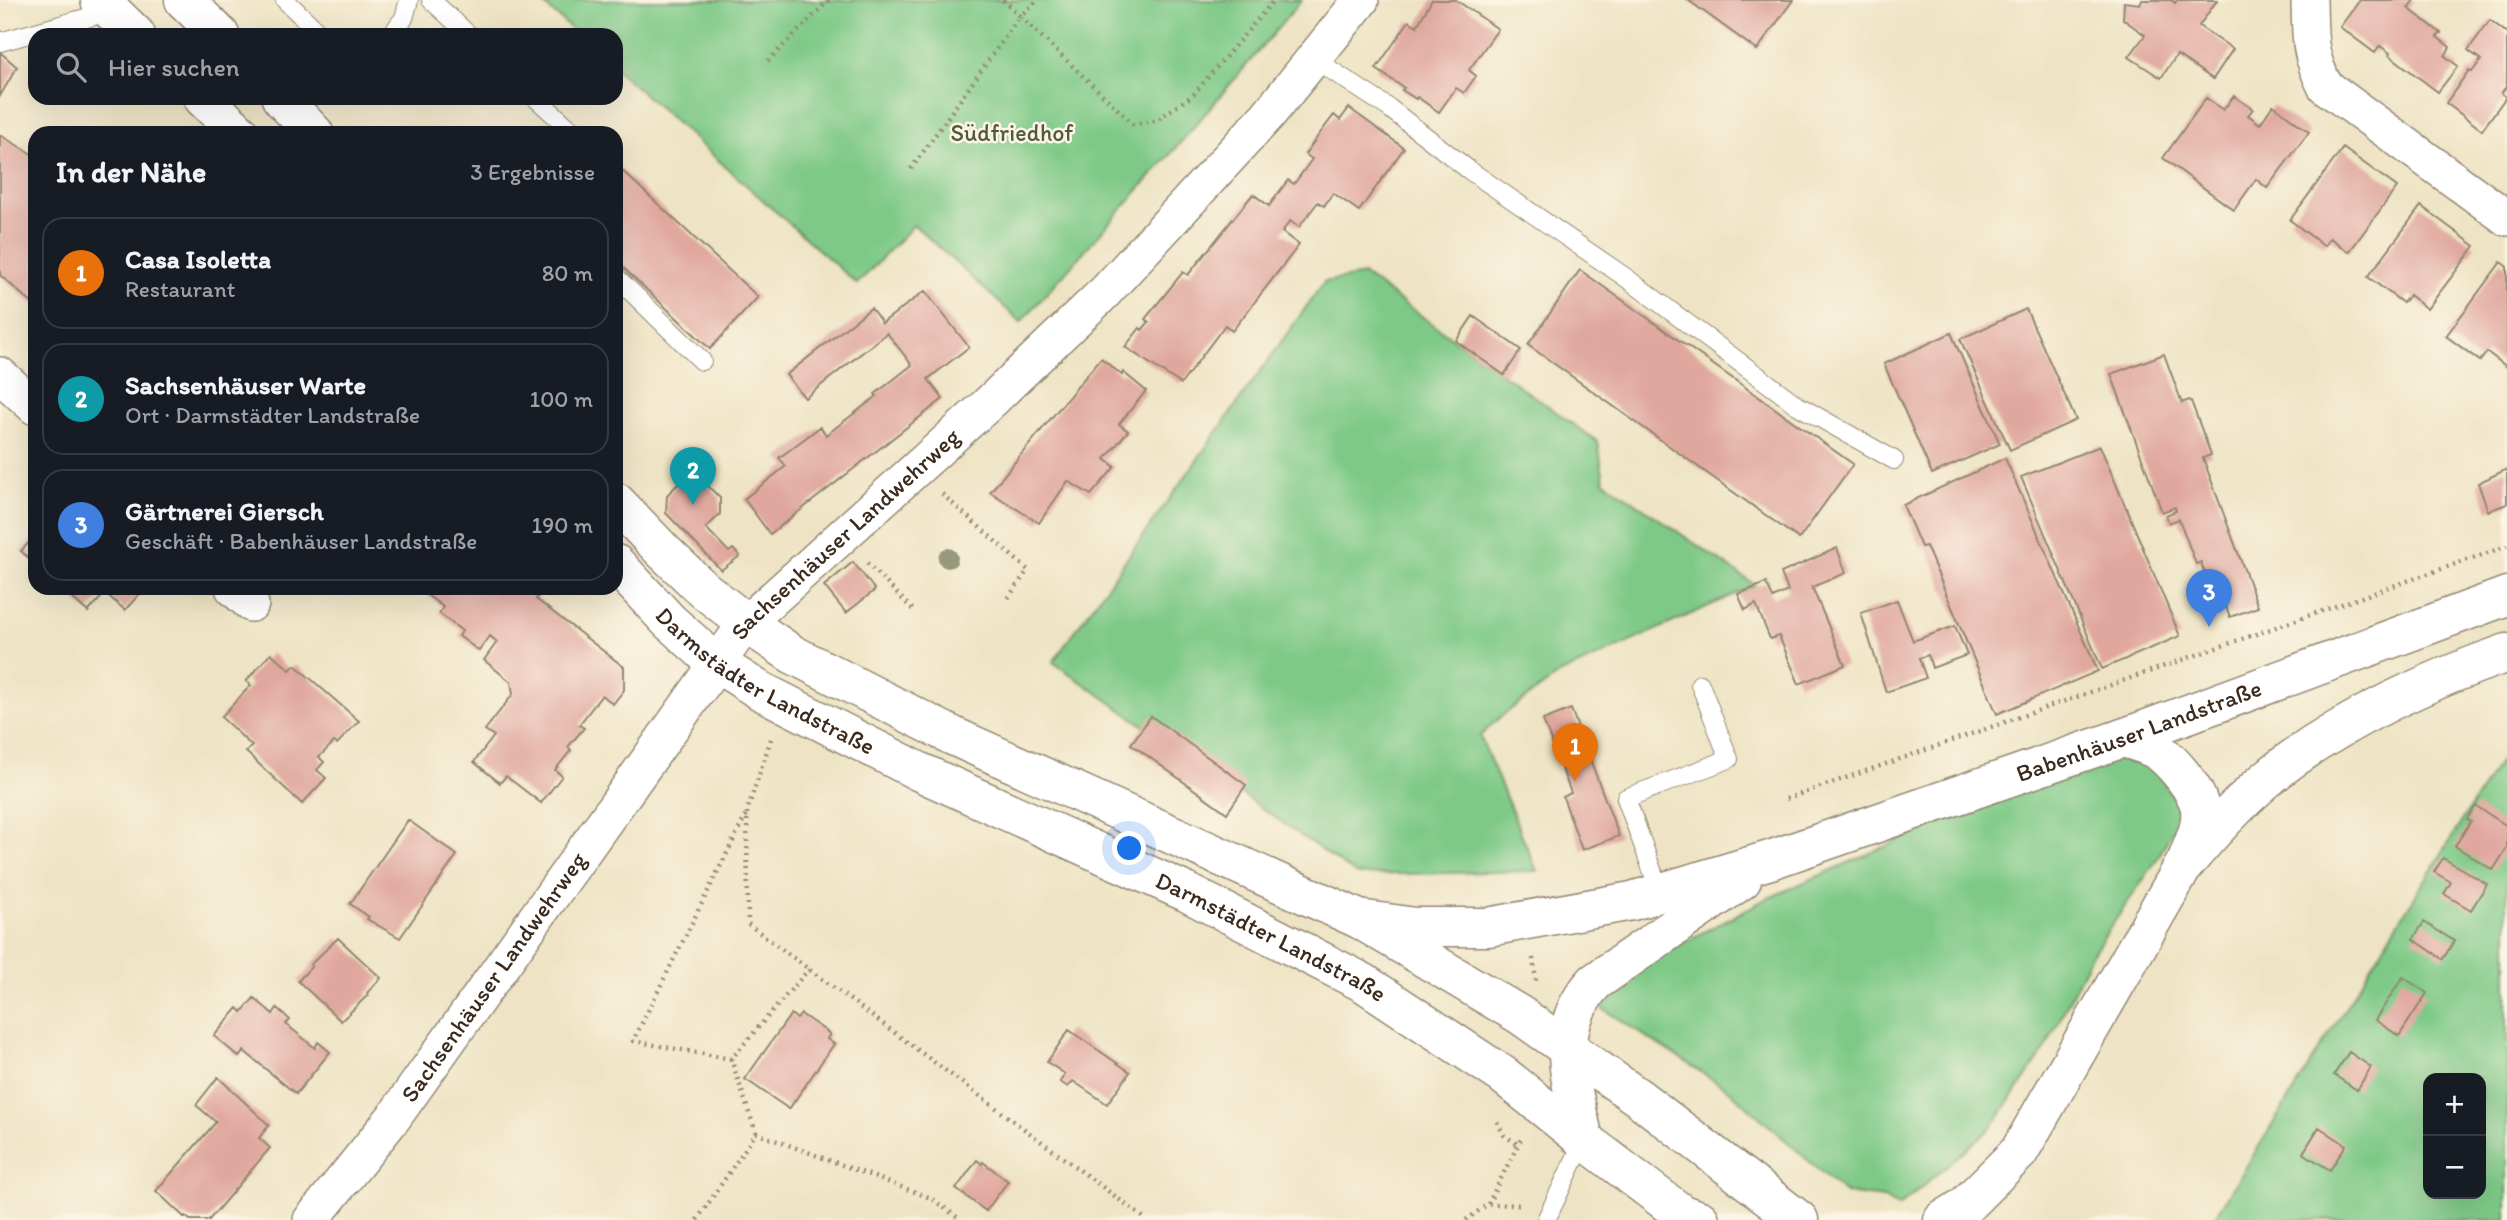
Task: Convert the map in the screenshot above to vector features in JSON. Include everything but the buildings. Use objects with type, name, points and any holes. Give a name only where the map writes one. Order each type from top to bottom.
[{"type":"main road","points":[[184,0],[213,28]]},
{"type":"main road","points":[[210,105],[233,126]]},
{"type":"main road","points":[[288,105],[307,126]]},
{"type":"main road","name":"Darmstädter Landstraße","points":[[623,509],[703,589],[792,654],[953,736],[1359,919],[1520,1015],[1660,1114],[1799,1220]]},
{"type":"main road","name":"Darmstädter Landstraße","points":[[623,572],[669,621],[716,663],[759,690],[920,772],[1186,892],[1363,983],[1503,1075],[1584,1140],[1691,1218]]},
{"type":"main road","name":"Babenhäuser Landstraße","points":[[1770,860],[2123,738],[2507,597]]},
{"type":"main road","points":[[2184,865],[2217,826],[2291,760],[2362,716],[2507,653]]},
{"type":"main road","points":[[1980,1220],[1985,1206],[2020,1152],[2184,865],[2198,833],[2200,807],[2189,785],[2176,768],[2155,749],[2123,738]]},
{"type":"main road","points":[[1584,1140],[1567,1048],[1572,1015],[1581,997],[1595,982],[1770,860]]},
{"type":"main road","name":"Darmstädter Landstraße","points":[[1359,919],[1415,927],[1488,928],[1632,901],[1770,860]]},
{"type":"main road","points":[[1943,1220],[1965,1206],[2020,1152]]},
{"type":"street","name":"Sachsenhäuser Landwehrweg","points":[[312,1220],[394,1116],[746,623],[1105,292],[1268,115],[1362,0]]},
{"type":"street","points":[[2309,0],[2310,48],[2325,86],[2507,218]]},
{"type":"street","points":[[0,374],[28,400]]},
{"type":"lane","points":[[285,0],[314,28]]},
{"type":"lane","points":[[396,28],[404,18],[409,0]]},
{"type":"lane","points":[[431,0],[461,28]]},
{"type":"lane","points":[[60,28],[116,15]]},
{"type":"lane","points":[[0,42],[28,35]]},
{"type":"lane","points":[[1314,59],[1389,108],[1469,170],[1625,277],[1797,405],[1894,460]]},
{"type":"lane","points":[[544,105],[567,126]]},
{"type":"lane","points":[[623,285],[702,361]]},
{"type":"lane","points":[[1660,892],[1626,798],[1728,759],[1700,684]]},
{"type":"lane","points":[[1549,1213],[1584,1140]]},
{"type":"path","points":[[768,61],[829,0]]},
{"type":"path","points":[[1003,0],[1133,124],[1155,121],[1194,95],[1274,0]]},
{"type":"path","points":[[911,169],[1020,16],[1038,0]]},
{"type":"path","points":[[915,470],[1028,570],[1006,601]]},
{"type":"path","points":[[842,537],[914,611]]},
{"type":"path","points":[[1786,799],[2507,546]]},
{"type":"path","points":[[731,1059],[633,1041],[747,811],[775,731]]},
{"type":"path","points":[[747,811],[748,925],[1147,1220]]},
{"type":"path","points":[[1533,954],[1536,986]]},
{"type":"path","points":[[731,1059],[809,969]]},
{"type":"path","points":[[731,1059],[756,1133]]},
{"type":"path","points":[[1466,1220],[1488,1204],[1517,1144],[1542,1106]]},
{"type":"path","points":[[1493,1116],[1504,1135],[1517,1144]]},
{"type":"path","points":[[697,1220],[756,1133]]},
{"type":"path","points":[[756,1133],[931,1198],[961,1220]]},
{"type":"path","points":[[1488,1204],[1549,1213]]},
{"type":"green space","name":"Südfriedhof","points":[[539,0],[1302,0],[1168,157],[1021,322],[914,225],[857,284],[623,75],[623,28],[570,28]]},
{"type":"green space","points":[[1364,275],[1598,442],[1604,481],[1755,585],[1561,673],[1499,718],[1480,736],[1537,871],[1357,875],[1053,662],[1324,282]]},
{"type":"green space","points":[[2110,758],[2155,768],[2182,813],[2156,861],[2090,957],[2045,1050],[1990,1129],[1898,1207],[1884,1198],[1845,1193],[1729,1090],[1603,1009],[1597,998],[1616,978],[1764,900],[1943,821]]},
{"type":"green space","points":[[2499,762],[2507,765],[2507,1220],[2213,1220]]},
{"type":"place","name":"Sachsenhäuser Warte","points":[[693,505]]},
{"type":"place","name":"Gärtnerei Giersch","points":[[2209,627]]},
{"type":"place","name":"Casa Isoletta","points":[[1575,781]]}]
